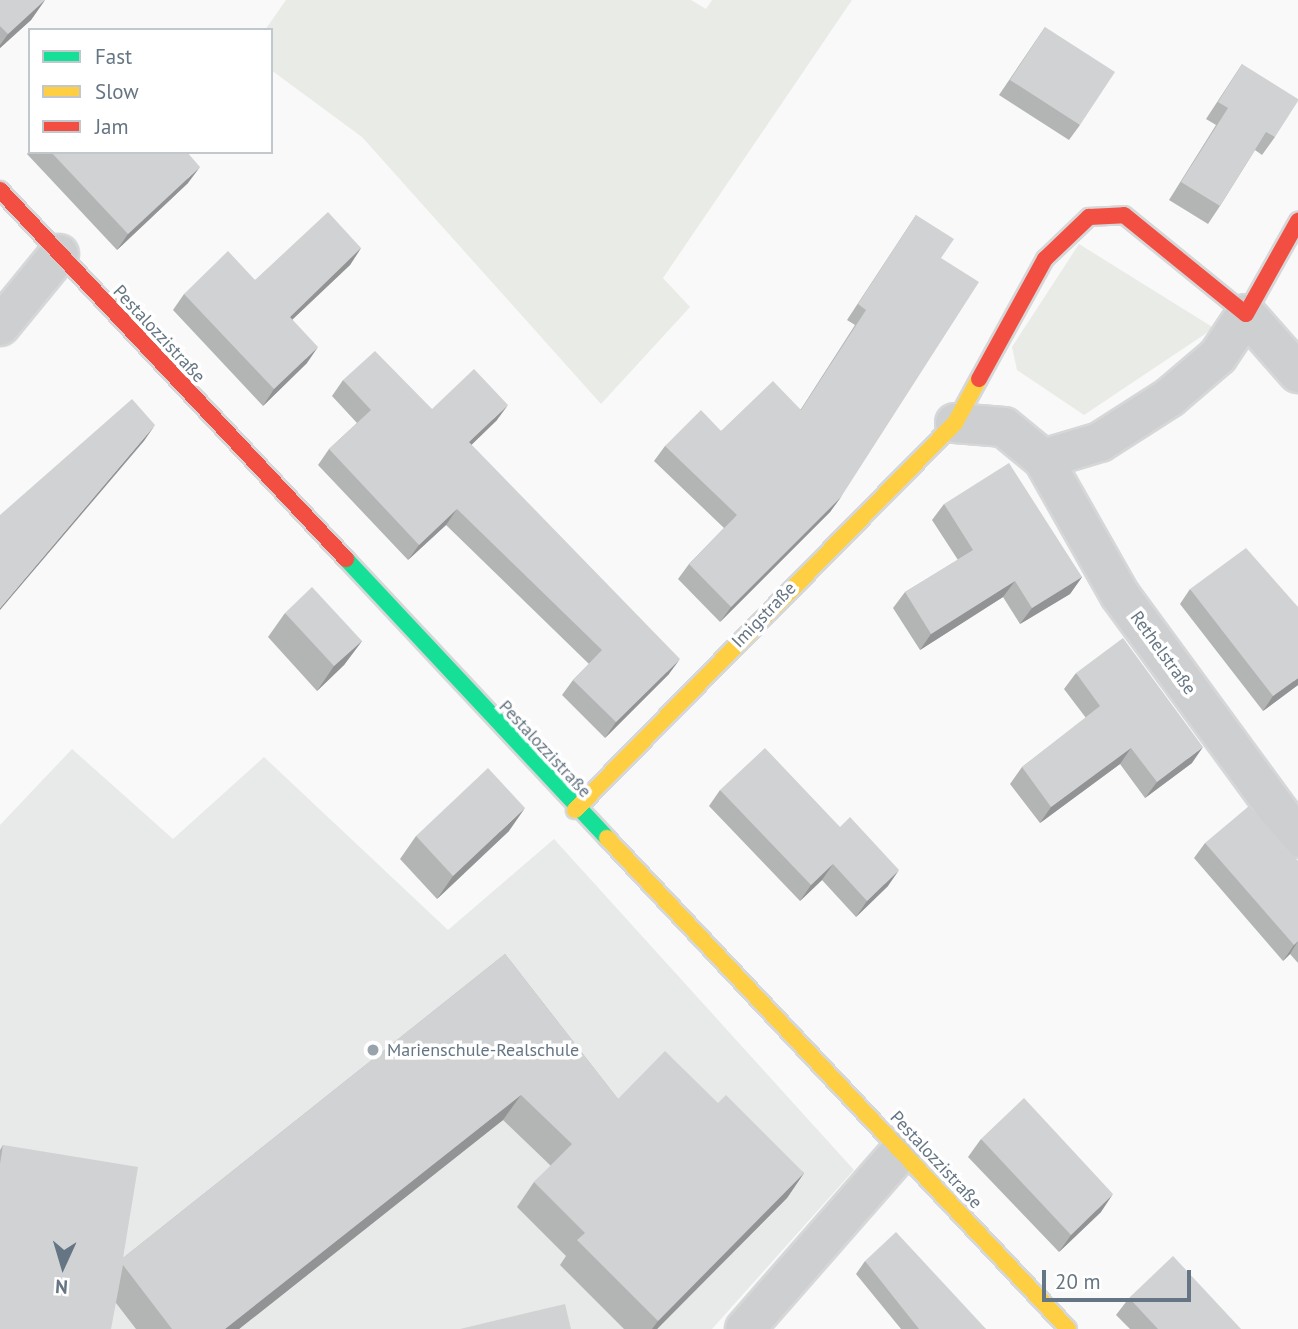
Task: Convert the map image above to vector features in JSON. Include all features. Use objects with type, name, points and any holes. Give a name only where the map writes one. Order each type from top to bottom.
[{"type":"street","name":"Pestalozzistraße","points":[[0,190],[575,810],[1068,1329]]},
{"type":"street","name":"Imigstraße","points":[[575,810],[955,424],[1045,259],[1088,217],[1124,215],[1205,275],[1245,314]]},
{"type":"street","points":[[955,424],[1004,427],[1043,458],[1100,442],[1170,397],[1218,356],[1298,221]]},
{"type":"street","points":[[0,326],[59,254]]},
{"type":"street","points":[[1245,314],[1298,373]]},
{"type":"street","name":"Rethelstraße","points":[[1043,458],[1120,595],[1298,838]]},
{"type":"street","points":[[745,1329],[901,1151]]},
{"type":"shaded area","points":[[286,0],[691,0],[706,9],[712,0],[852,0],[663,278],[690,307],[601,404],[362,137],[273,71],[273,28],[266,28]]},
{"type":"shaded area","points":[[1079,244],[1214,328],[1084,415],[1017,370],[1012,347]]},
{"type":"shaded area","name":"Marienschule-Realschule","points":[[72,749],[173,839],[264,757],[448,930],[554,839],[854,1170],[712,1329],[0,1329],[0,825]]},
{"type":"building","points":[[0,0],[45,0],[8,34],[0,26]]},
{"type":"building","points":[[1045,27],[1115,72],[1080,125],[1010,80]]},
{"type":"building","points":[[1242,64],[1298,101],[1275,137],[1266,132],[1220,206],[1181,182],[1228,108],[1218,102]]},
{"type":"building","points":[[53,154],[189,154],[200,167],[128,234]]},
{"type":"building","points":[[328,212],[361,248],[290,317],[318,347],[274,389],[184,294],[228,251],[255,280]]},
{"type":"building","points":[[916,215],[954,239],[941,258],[979,282],[841,497],[731,607],[689,564],[737,515],[665,446],[701,410],[721,431],[773,381],[801,410],[866,310],[858,304]]},
{"type":"building","points":[[375,351],[432,409],[474,369],[508,405],[469,442],[680,659],[616,722],[573,680],[602,650],[457,509],[419,545],[329,449],[371,410],[343,380]]},
{"type":"building","points":[[132,399],[155,425],[0,608],[0,515]]},
{"type":"building","points":[[1009,463],[1082,577],[1032,608],[1015,581],[931,634],[905,592],[973,550],[944,504]]},
{"type":"building","points":[[1246,548],[1298,607],[1298,678],[1273,696],[1190,589]]},
{"type":"building","points":[[312,587],[362,641],[334,666],[285,613]]},
{"type":"building","points":[[1123,638],[1203,747],[1157,782],[1131,748],[1051,807],[1022,767],[1100,706],[1076,673]]},
{"type":"building","points":[[765,748],[840,827],[850,817],[899,870],[867,901],[833,864],[811,885],[720,790]]},
{"type":"building","points":[[488,768],[525,808],[453,876],[416,836]]},
{"type":"building","points":[[1249,806],[1298,861],[1298,941],[1294,945],[1205,843]]},
{"type":"building","points":[[505,954],[618,1099],[665,1051],[718,1103],[726,1095],[804,1173],[658,1321],[577,1240],[585,1233],[534,1182],[572,1144],[521,1095],[225,1329],[172,1329],[123,1265],[111,1329],[0,1329],[0,1164],[3,1145],[138,1167],[123,1258]]},
{"type":"building","points":[[1024,1098],[1113,1194],[1071,1235],[981,1139]]},
{"type":"building","points":[[896,1232],[986,1329],[919,1329],[865,1261]]},
{"type":"building","points":[[1173,1256],[1241,1329],[1158,1329],[1129,1298]]},
{"type":"building","points":[[565,1304],[571,1329],[460,1329]]},
{"type":"traffic: fast","points":[[346,559],[607,838]]},
{"type":"traffic: slow","points":[[575,810],[955,423],[979,379]]},
{"type":"traffic: slow","points":[[607,838],[1068,1329]]},
{"type":"traffic: jam","points":[[0,190],[346,559]]},
{"type":"traffic: jam","points":[[979,379],[1045,259],[1089,217],[1124,215],[1246,314],[1298,221]]},
{"type":"place","name":"Marienschule-Realschule","points":[[373,1050]]}]
